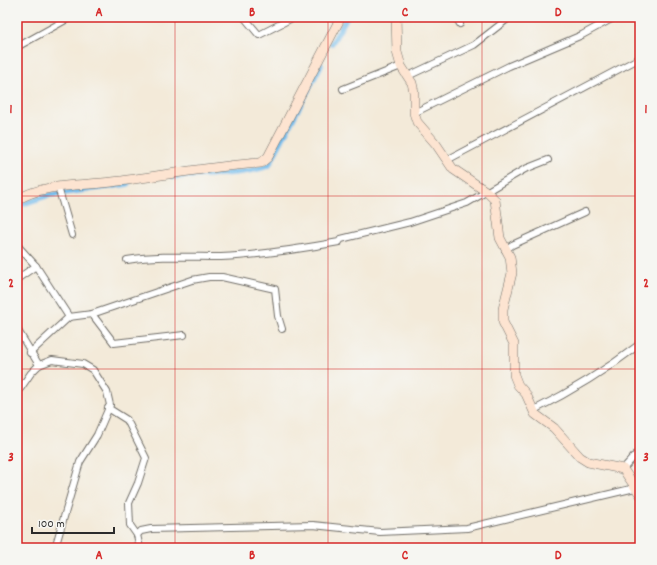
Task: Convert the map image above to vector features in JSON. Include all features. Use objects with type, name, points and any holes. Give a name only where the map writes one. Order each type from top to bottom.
[{"type":"street","points":[[17,47],[71,17]]},
{"type":"street","points":[[244,17],[260,35],[287,19],[294,17]]},
{"type":"street","points":[[17,200],[35,192],[59,191],[261,163],[268,157],[341,17]]},
{"type":"street","points":[[137,534],[141,531],[151,529],[246,526],[313,525],[380,532],[467,528],[638,491],[623,469],[585,460],[534,410],[514,375],[514,344],[503,322],[503,309],[512,273],[510,257],[500,238],[495,200],[487,192],[462,177],[417,122],[414,113],[414,92],[408,76],[401,66],[396,42],[396,17]]},
{"type":"street","points":[[456,17],[460,24]]},
{"type":"street","points":[[408,76],[474,45],[510,17]]},
{"type":"street","points":[[414,113],[509,66],[582,35],[615,17]]},
{"type":"street","points":[[447,160],[640,58]]},
{"type":"street","points":[[343,89],[401,66]]},
{"type":"street","points":[[127,260],[150,256],[221,256],[288,252],[339,242],[342,239],[410,222],[467,203],[525,169],[548,160]]},
{"type":"street","points":[[59,191],[72,235]]},
{"type":"street","points":[[505,250],[512,245],[585,212]]},
{"type":"street","points":[[17,245],[36,266],[69,317]]},
{"type":"street","points":[[17,279],[36,266]]},
{"type":"street","points":[[30,353],[69,317],[92,314],[192,280],[209,277],[222,277],[274,289],[278,316],[282,329]]},
{"type":"street","points":[[92,314],[114,343],[184,335]]},
{"type":"street","points":[[17,329],[30,353],[39,365]]},
{"type":"street","points":[[534,410],[574,390],[611,367],[640,344]]},
{"type":"street","points":[[17,398],[24,383],[39,365],[52,360],[83,364],[93,370],[107,392],[110,405],[97,435],[80,462],[55,548]]},
{"type":"street","points":[[108,408],[127,420],[146,458],[138,483],[129,503],[130,525],[137,534],[140,548]]},
{"type":"street","points":[[623,469],[640,450]]},
{"type":"waterway","points":[[332,43],[347,17]]},
{"type":"waterway","points":[[174,177],[236,173],[269,165],[321,65]]},
{"type":"waterway","points":[[17,206],[49,195],[128,184]]}]
